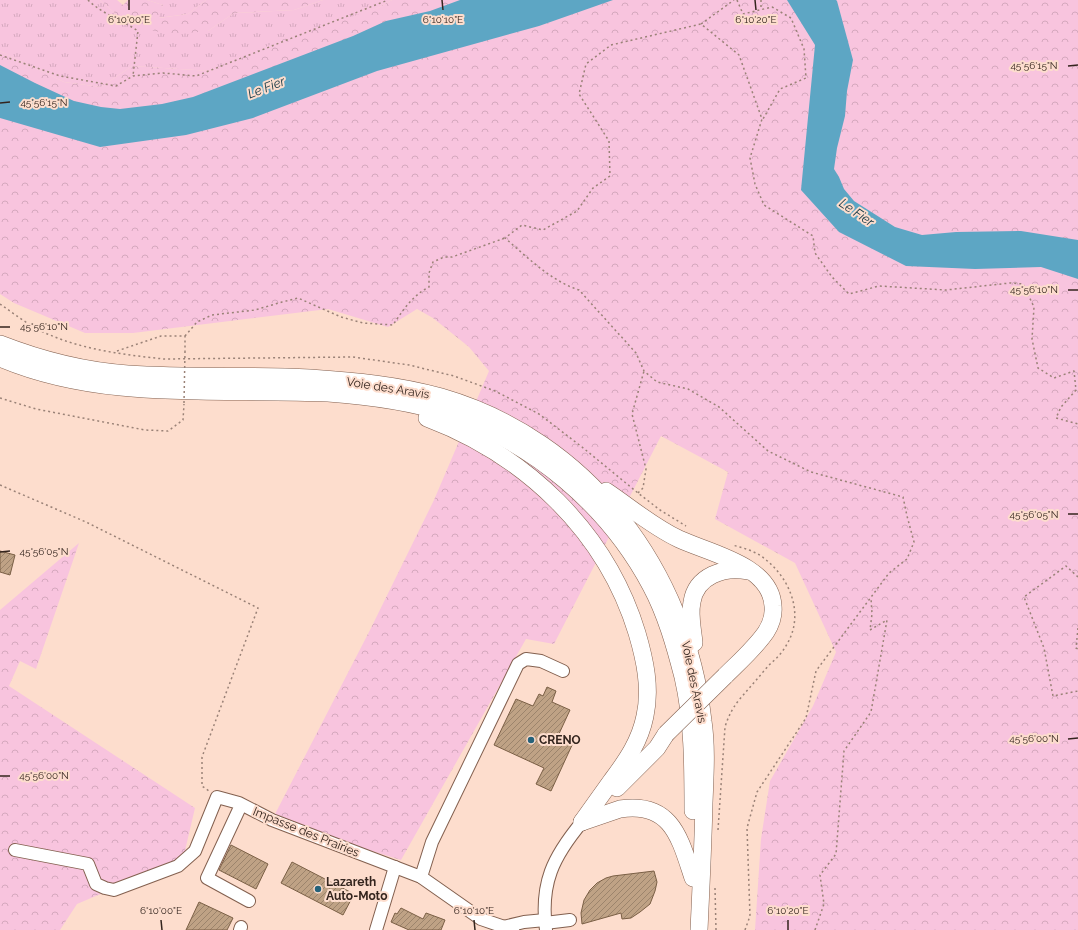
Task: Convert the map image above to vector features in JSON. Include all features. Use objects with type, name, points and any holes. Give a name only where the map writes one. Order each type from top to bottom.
[{"type":"highway","name":"Voie des Aravis","points":[[0,344],[56,363],[126,374],[306,378],[355,381],[403,388],[441,397],[468,406],[495,418],[521,431],[565,462],[590,483],[610,504],[633,533],[664,586],[682,629],[690,653],[700,700],[706,752],[698,930]]},
{"type":"highway","name":"Voie des Aravis","points":[[0,358],[52,376],[108,386],[167,390],[343,394],[413,404],[446,413],[496,434],[536,458],[566,480],[607,522],[640,566],[652,588],[670,633],[685,688],[690,724],[692,763],[693,878],[698,930]]},
{"type":"highway","points":[[343,394],[443,424],[480,442],[504,457],[533,479],[573,518],[594,546],[614,580],[629,611],[640,644],[646,673],[647,706],[643,725],[637,742],[625,762],[582,822]]},
{"type":"highway","points":[[565,462],[661,530],[689,544],[721,555],[752,572],[766,585],[771,594],[773,604],[770,626],[762,638],[666,734],[657,748],[582,822]]},
{"type":"highway","points":[[700,700],[691,607],[693,596],[701,583],[716,573],[734,569],[752,572]]},
{"type":"highway","points":[[637,742],[652,740],[666,734]]},
{"type":"highway","points":[[582,822],[626,808],[640,808],[656,813],[666,819],[676,831],[681,841],[693,878]]},
{"type":"street","points":[[421,877],[432,842],[518,664],[526,659],[541,661],[563,671]]},
{"type":"street","name":"Impasse des Prairies","points":[[217,797],[241,804],[272,820],[421,877],[482,919],[508,928],[524,922],[545,925],[570,920]]},
{"type":"street","points":[[15,850],[88,864],[96,884],[114,890],[178,866],[195,851],[217,797]]},
{"type":"street","points":[[241,804],[207,878],[248,901]]},
{"type":"street","points":[[545,925],[546,891],[550,872],[563,846],[582,822]]},
{"type":"street","points":[[376,930],[395,867]]},
{"type":"path","points":[[88,0],[108,14],[138,31],[133,76]]},
{"type":"path","points":[[0,55],[60,76],[116,86],[133,76],[163,73],[196,76],[388,0]]},
{"type":"path","points":[[0,398],[36,409],[145,430],[168,431],[183,420],[185,336],[197,322],[212,315],[256,310],[298,298],[341,317],[363,323],[393,325],[400,314],[419,292],[429,287],[429,274],[433,262],[444,257],[452,256],[505,238],[522,225],[543,230],[577,211],[593,188],[610,176],[609,141],[579,94],[586,64],[611,45],[701,24],[734,0]]},
{"type":"path","points":[[737,0],[743,14],[772,7],[791,18],[804,49],[806,78],[780,89],[762,121],[750,158],[755,184],[764,205],[813,236],[815,253],[832,277],[849,294],[879,286],[946,290],[1010,283],[1023,284],[1034,307],[1032,338],[1038,368],[1054,378],[1074,371],[1076,390],[1061,407],[1056,418],[1078,424]]},
{"type":"path","points":[[761,0],[761,10]]},
{"type":"path","points":[[701,24],[739,55],[762,121]]},
{"type":"path","points":[[505,238],[566,286],[579,290],[636,353],[644,371],[657,382],[688,389],[719,407],[768,451],[811,472],[903,497],[914,542],[906,559],[889,573],[816,671],[806,718],[757,792],[747,828],[750,916],[744,930]]},
{"type":"path","points":[[0,304],[24,321],[50,335],[89,347],[116,352],[164,359],[353,357],[409,365],[454,376],[495,391],[539,414],[660,510],[688,528]]},
{"type":"path","points":[[116,352],[161,336],[185,336]]},
{"type":"path","points":[[638,493],[643,488],[646,468],[632,414],[644,371]]},
{"type":"path","points":[[0,485],[86,522],[258,608],[202,757],[202,786],[217,797]]},
{"type":"path","points":[[717,836],[725,727],[728,718],[732,709],[739,700],[787,645],[793,630],[795,616],[794,601],[791,592],[782,575],[775,567],[757,554],[731,544]]},
{"type":"path","points":[[1078,577],[1066,566],[1024,597],[1044,648],[1053,696],[1078,691]]},
{"type":"path","points":[[815,930],[824,904],[820,875],[836,854],[844,751],[871,712],[882,654],[887,620],[870,630],[872,614],[871,598]]},
{"type":"path","points":[[1078,628],[1076,648],[1078,649]]},
{"type":"path","points":[[715,882],[716,930]]},
{"type":"green space","points":[[0,0],[100,0],[127,24],[208,31],[234,13],[294,10],[323,0],[392,0],[378,8],[211,71],[132,66],[101,87],[64,82],[0,51]]},
{"type":"green space","points":[[100,0],[117,0],[123,5],[128,0],[147,0],[163,5],[159,18],[188,14],[206,0],[323,0],[294,10],[234,13],[208,31],[171,35],[127,24]]},
{"type":"green space","points":[[147,0],[206,0],[188,14],[158,18],[163,5]]},
{"type":"green space","points":[[392,0],[1078,0],[1078,930],[755,930],[761,839],[770,781],[813,706],[836,652],[795,563],[715,519],[728,472],[661,436],[554,644],[526,639],[401,860],[272,820],[370,630],[434,500],[489,371],[469,347],[433,318],[417,309],[388,327],[328,309],[133,333],[85,333],[14,303],[0,294],[0,51],[64,82],[101,87],[132,66],[211,71],[281,40],[378,8]]},
{"type":"green space","points":[[79,543],[36,669],[20,661],[9,686],[195,808],[183,859],[77,904],[60,930],[0,930],[0,610]]},
{"type":"water","name":"Le Fier","points":[[460,0],[613,0],[539,26],[377,71],[253,118],[186,135],[100,147],[0,118],[0,65],[74,101],[101,107],[120,109],[162,104],[193,97],[353,36],[386,21],[430,11]]},
{"type":"water","name":"Le Fier","points":[[787,0],[837,1],[853,60],[847,91],[845,116],[837,148],[834,169],[844,189],[854,201],[895,227],[922,235],[956,232],[1021,231],[1078,240],[1078,279],[1041,267],[975,269],[906,266],[839,232],[801,190],[815,45]]},
{"type":"building","points":[[0,551],[15,555],[10,575],[0,572]]},
{"type":"building","name":"CRENO","points":[[547,687],[556,691],[552,702],[570,710],[558,736],[573,743],[551,791],[536,784],[544,768],[494,745],[516,699],[533,706],[539,694],[543,696]]},
{"type":"building","points":[[231,845],[268,864],[256,889],[219,870]]},
{"type":"building","name":"Lazareth Auto-Moto","points":[[292,862],[354,894],[343,915],[281,883]]},
{"type":"building","points":[[654,871],[657,882],[655,891],[650,904],[640,912],[631,918],[622,919],[621,913],[582,924],[581,913],[584,900],[590,890],[597,883],[613,876]]},
{"type":"building","points":[[199,902],[233,918],[227,930],[186,930]]},
{"type":"building","points":[[401,908],[423,919],[426,913],[445,920],[441,930],[409,930],[391,922],[395,913],[397,914]]},
{"type":"place","name":"CRENO","points":[[531,740]]},
{"type":"place","name":"Lazareth Auto-Moto","points":[[318,889]]}]
